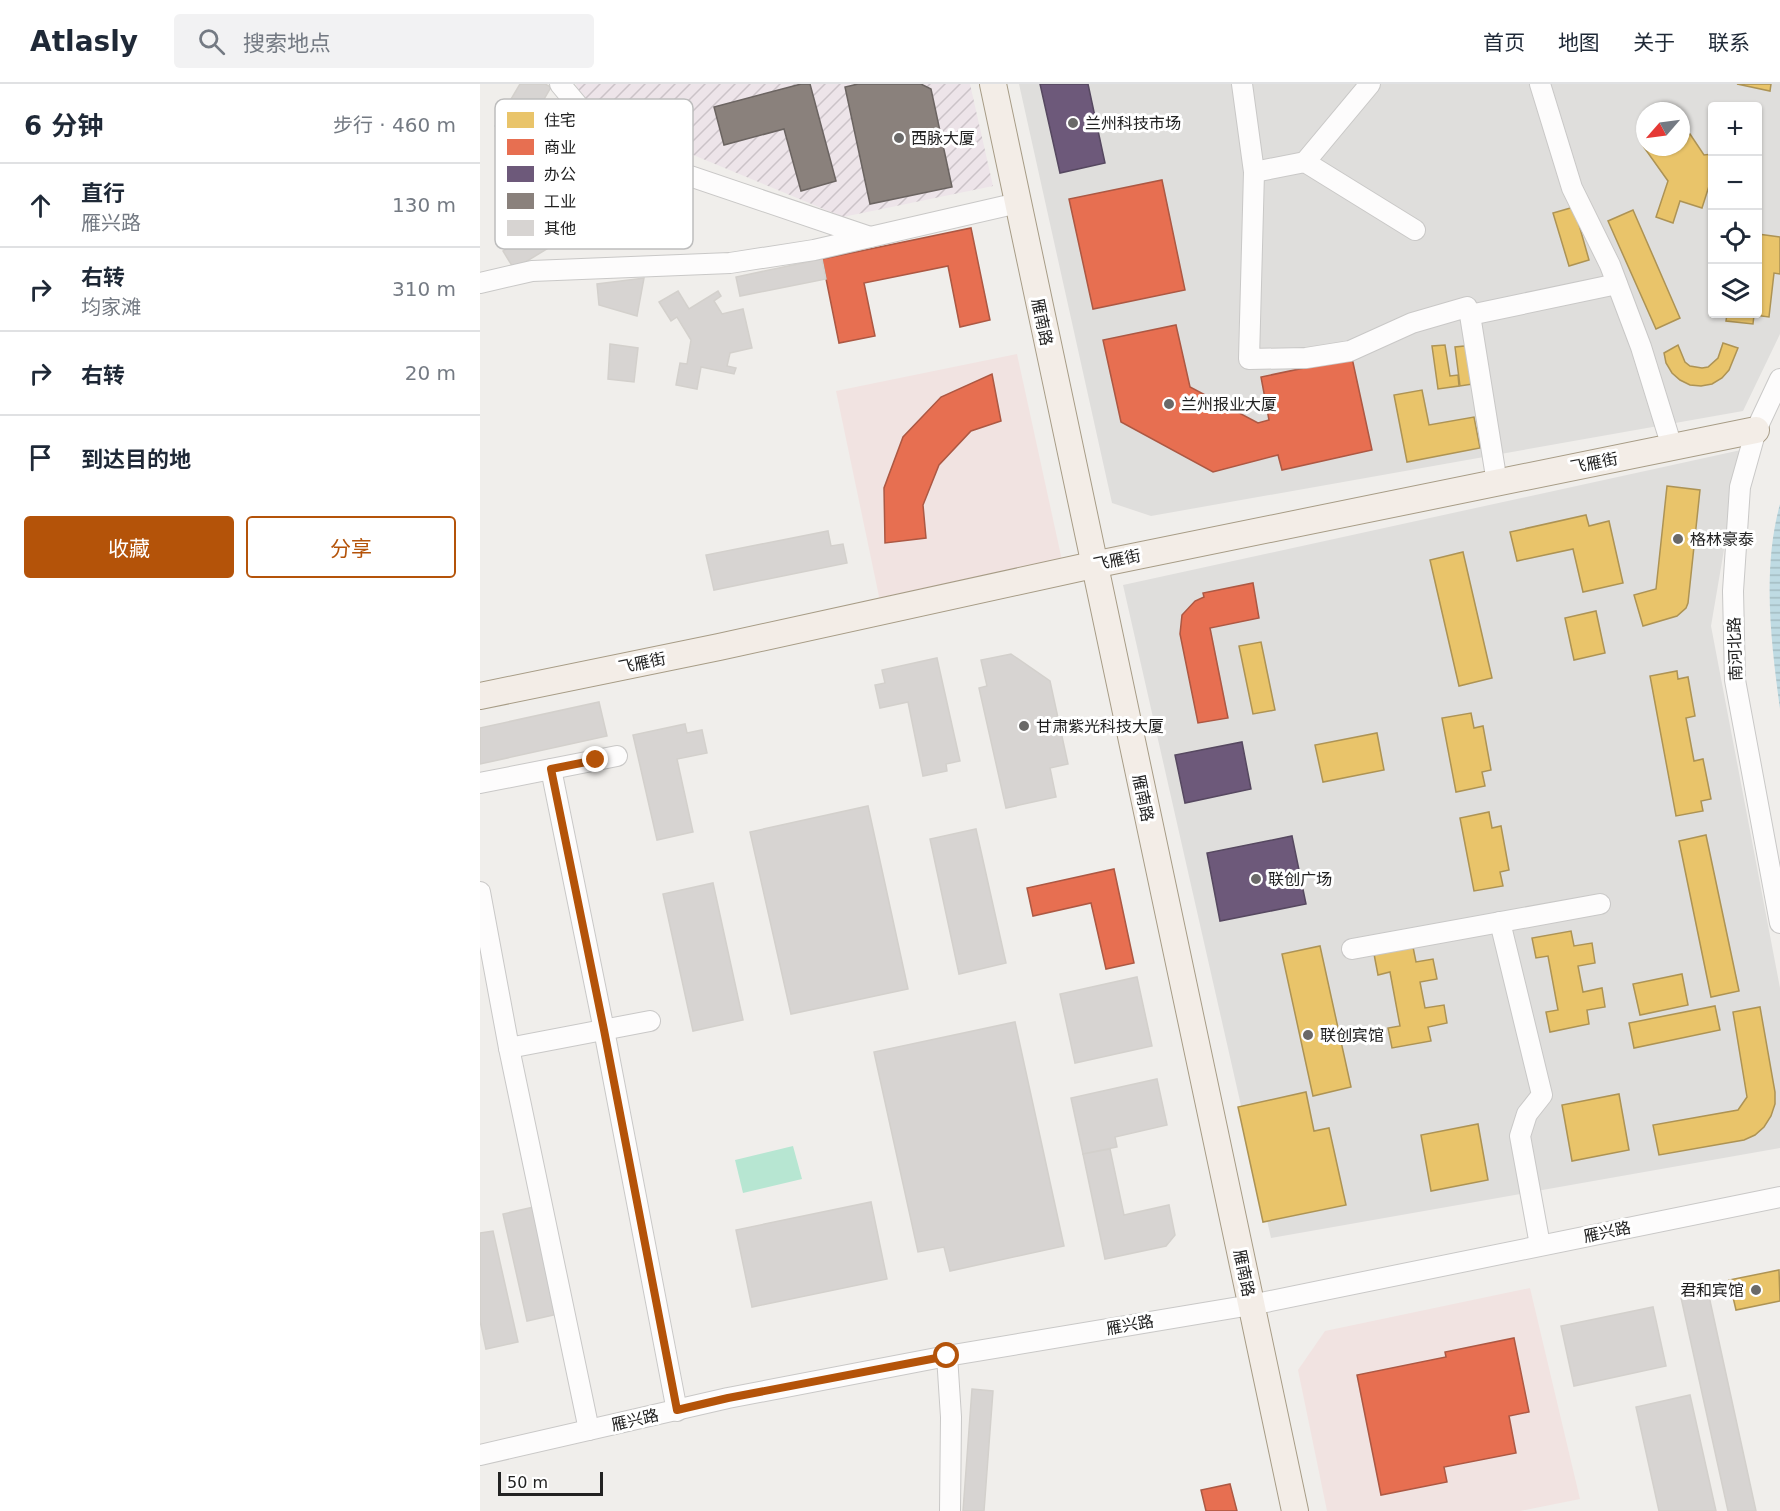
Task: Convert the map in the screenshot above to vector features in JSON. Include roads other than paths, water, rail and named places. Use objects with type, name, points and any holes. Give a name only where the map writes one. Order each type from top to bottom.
[{"type":"main road","name":"雁南路","points":[[993,84],[1294,1511]]},
{"type":"main road","name":"飞雁街","points":[[480,696],[719,647],[1093,565],[1756,430]]},
{"type":"street","points":[[560,84],[573,99]]},
{"type":"street","points":[[1242,84],[1254,172],[1249,358],[1306,358],[1350,351],[1412,323],[1467,307],[1497,483]]},
{"type":"street","points":[[1254,172],[1305,162],[1370,84]]},
{"type":"street","points":[[1540,84],[1572,188],[1617,284],[1641,346],[1672,447]]},
{"type":"street","points":[[1305,162],[1415,230]]},
{"type":"street","points":[[693,177],[870,237]]},
{"type":"street","points":[[480,283],[532,271],[730,263],[814,250],[1018,203]]},
{"type":"street","points":[[1470,315],[1617,284]]},
{"type":"street","name":"南河北路","points":[[1780,379],[1756,430],[1740,487],[1733,591],[1735,680],[1780,923]]},
{"type":"street","points":[[480,783],[617,756]]},
{"type":"street","points":[[551,769],[677,1410]]},
{"type":"street","points":[[480,892],[589,1430]]},
{"type":"street","points":[[1352,950],[1600,904]]},
{"type":"street","points":[[1500,922],[1542,1095],[1527,1114],[1520,1136],[1540,1245]]},
{"type":"street","points":[[510,1048],[650,1021]]},
{"type":"street","name":"雁兴路","points":[[480,1455],[728,1398],[947,1356],[1251,1305],[1780,1197]]},
{"type":"street","points":[[947,1356],[951,1417],[950,1511]]},
{"type":"water","points":[[1780,504],[1780,709],[1771,632],[1770,580],[1774,529]]},
{"type":"place","name":"兰州科技市场","points":[[1073,123]]},
{"type":"place","name":"西脉大厦","points":[[899,138]]},
{"type":"place","name":"兰州报业大厦","points":[[1169,404]]},
{"type":"place","name":"格林豪泰","points":[[1678,539]]},
{"type":"place","name":"甘肃紫光科技大厦","points":[[1024,726]]},
{"type":"place","name":"联创广场","points":[[1256,879]]},
{"type":"place","name":"联创宾馆","points":[[1308,1035]]},
{"type":"place","name":"君和宾馆","points":[[1756,1290]]}]
